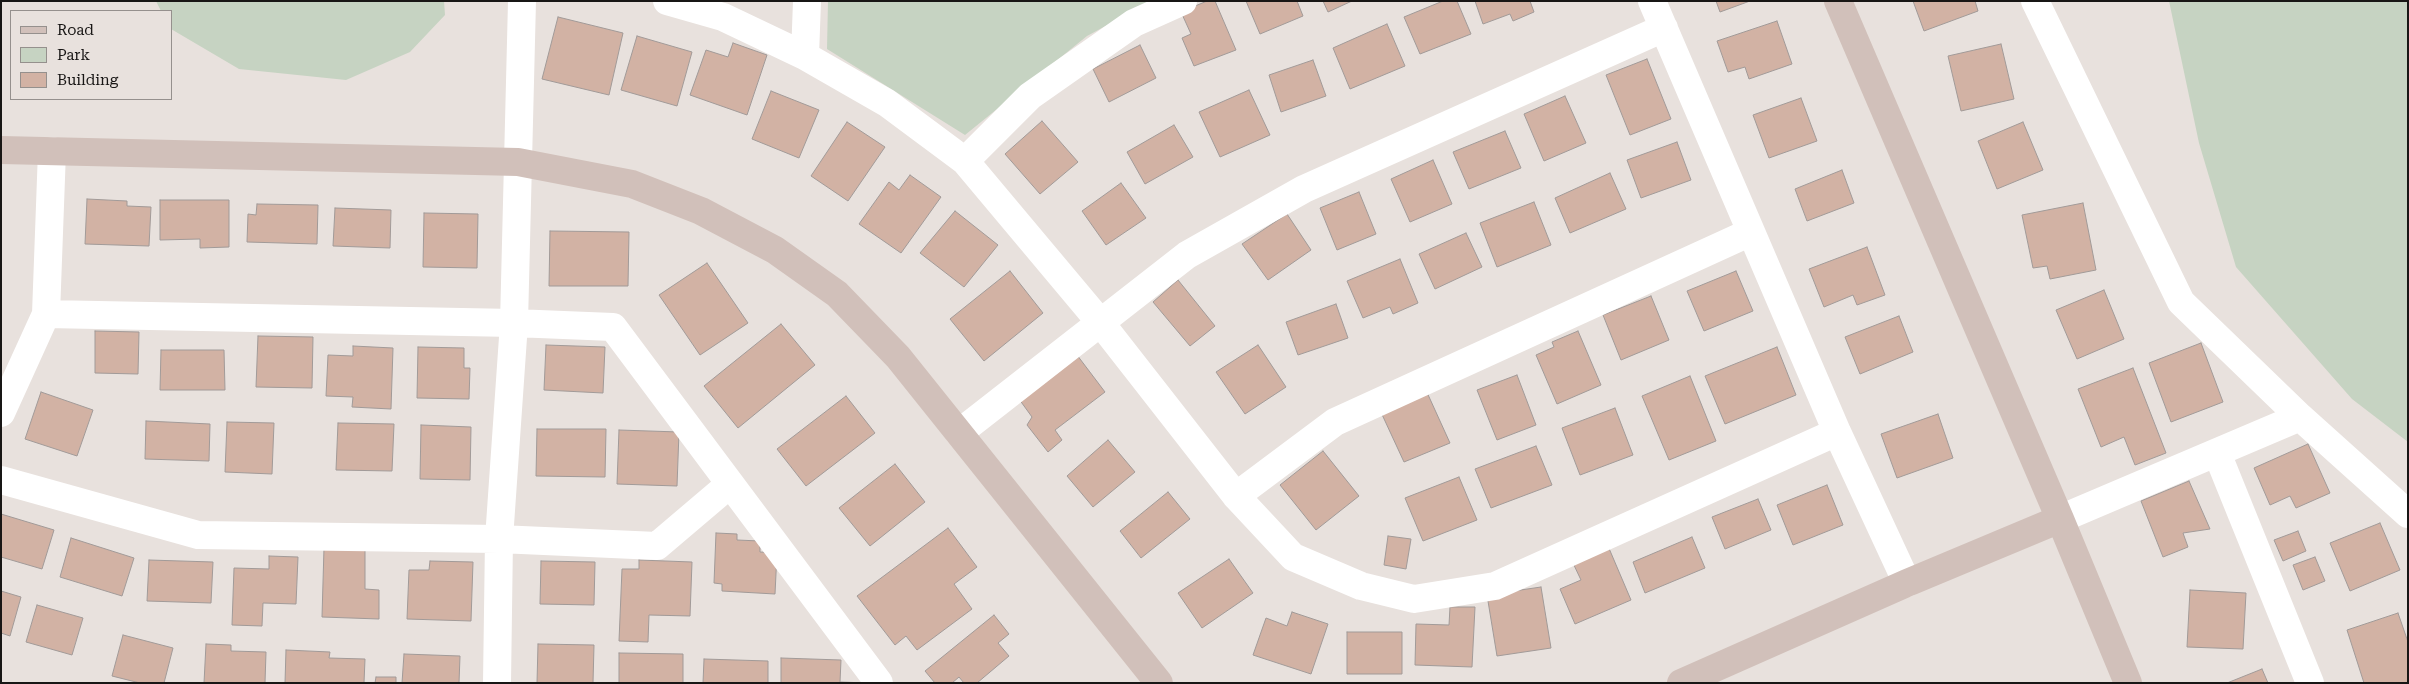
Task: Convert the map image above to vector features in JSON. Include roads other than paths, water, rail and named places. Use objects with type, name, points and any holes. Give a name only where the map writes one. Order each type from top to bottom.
[{"type":"street","points":[[497,683],[499,539],[514,323],[522,1]]},
{"type":"street","points":[[667,1],[723,17],[805,56],[887,103],[965,161],[1100,322],[1236,496],[1293,557],[1361,586],[1414,599],[1495,586],[1837,432]]},
{"type":"street","points":[[805,56],[807,1]]},
{"type":"street","points":[[965,161],[1030,96],[1134,23],[1183,1]]},
{"type":"street","points":[[1652,1],[1837,432],[1908,583]]},
{"type":"street","points":[[1838,1],[2060,519],[2128,683]]},
{"type":"street","points":[[2035,1],[2182,302],[2300,417],[2408,514]]},
{"type":"street","points":[[959,433],[1187,255],[1304,189],[1664,28]]},
{"type":"street","points":[[1,150],[518,162],[632,184],[701,211],[775,250],[837,294],[898,357],[1159,683]]},
{"type":"street","points":[[1,413],[46,314],[52,151]]},
{"type":"street","points":[[1236,496],[1335,422],[1751,232]]},
{"type":"street","points":[[46,314],[514,323],[613,327],[879,683]]},
{"type":"street","points":[[1681,683],[1908,583],[2300,417]]},
{"type":"street","points":[[2217,452],[2310,683]]},
{"type":"street","points":[[1,480],[198,535],[499,539],[657,546],[730,484]]}]
